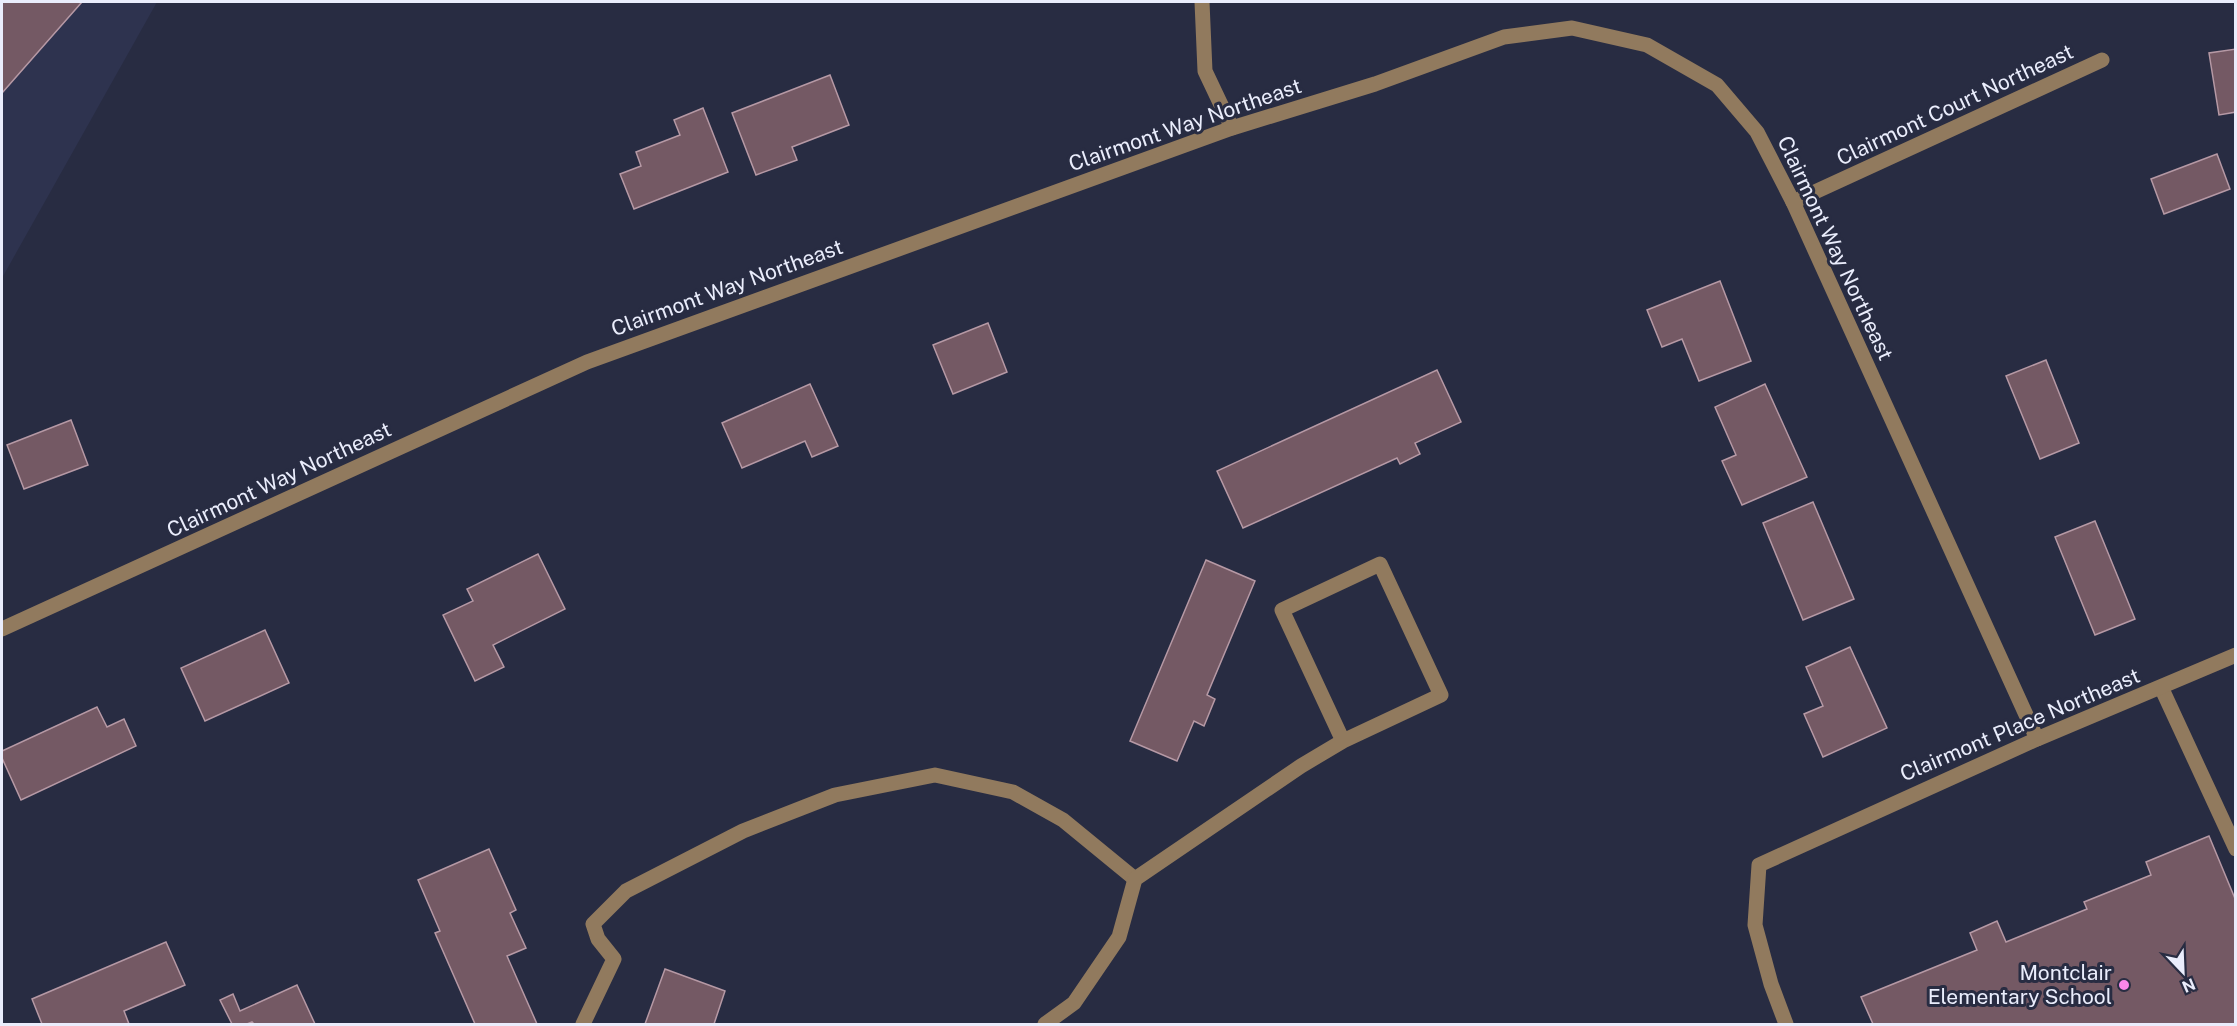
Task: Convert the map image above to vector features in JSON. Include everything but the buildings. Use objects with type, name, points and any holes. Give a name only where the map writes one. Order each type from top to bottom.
[{"type":"street","points":[[1202,2],[1205,71],[1232,128]]},
{"type":"street","name":"Clairmont Way Northeast","points":[[2,629],[587,362],[1232,128],[1376,84],[1504,37],[1572,28],[1647,45],[1717,84],[1757,132],[1793,202],[2037,739]]},
{"type":"street","name":"Clairmont Court Northeast","points":[[1793,202],[2102,60]]},
{"type":"street","points":[[1045,1024],[1074,1003],[1119,937],[1134,879],[1301,766],[1343,741],[1441,695],[1380,564],[1281,610],[1343,741]]},
{"type":"street","name":"Clairmont Place Northeast","points":[[1786,1024],[1771,984],[1755,925],[1759,865],[2037,739],[2235,655]]},
{"type":"street","points":[[2161,687],[2235,849]]},
{"type":"street","points":[[583,1024],[614,959],[598,939],[593,924],[626,891],[743,831],[835,795],[935,775],[1013,792],[1063,820],[1134,879]]},
{"type":"shaded area","points":[[2,2],[157,2],[2,278]]},
{"type":"place","name":"Montclair Elementary School","points":[[2124,985]]}]
